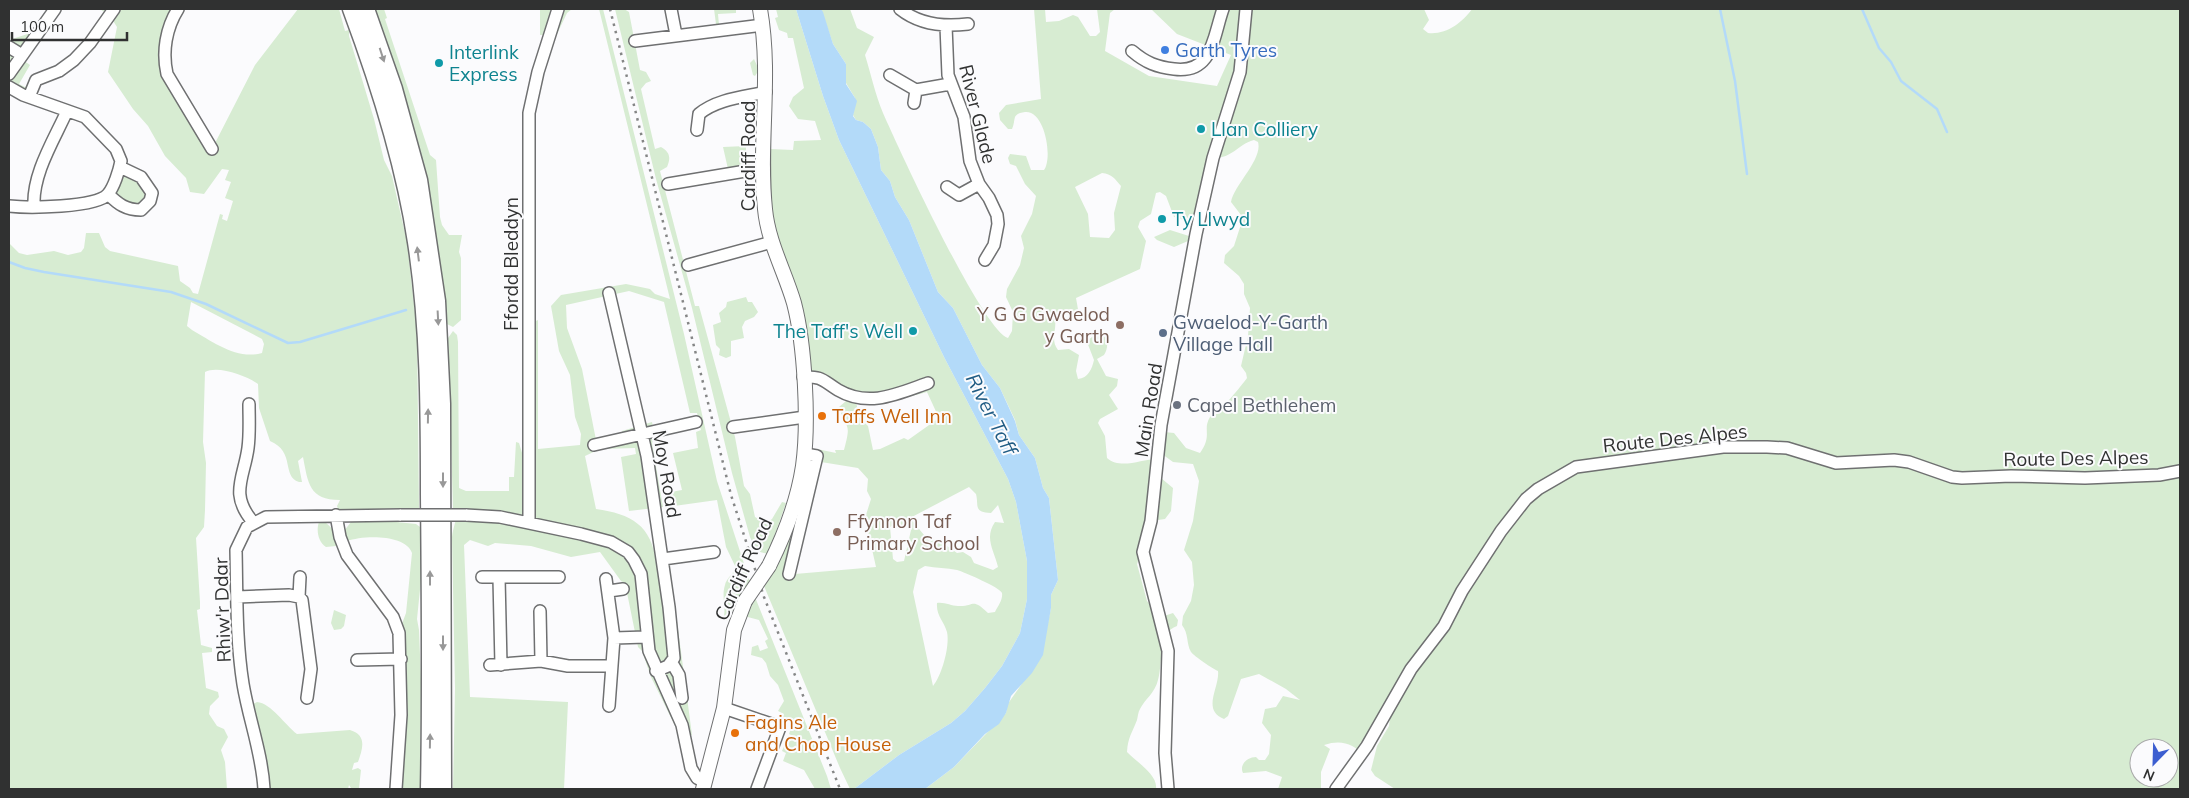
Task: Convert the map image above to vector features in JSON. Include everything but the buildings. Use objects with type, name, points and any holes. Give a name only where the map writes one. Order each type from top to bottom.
[{"type":"highway","points":[[351,9],[393,135],[409,204],[421,274],[429,392],[429,789]]},
{"type":"highway","points":[[366,9],[394,89],[419,180],[438,301],[442,404],[443,789]]},
{"type":"main road","name":"Cardiff Road","points":[[704,786],[724,708],[734,630],[745,602],[769,566],[796,496],[804,454],[805,417],[801,344],[794,303],[772,242],[765,212],[766,92],[763,26],[760,9]]},
{"type":"street","points":[[9,74],[55,9]]},
{"type":"street","points":[[29,97],[36,80],[59,71],[82,53],[114,9]]},
{"type":"street","points":[[178,9],[168,32],[165,64],[167,74],[212,149]]},
{"type":"street","name":"Ffordd Bleddyn","points":[[529,522],[529,113],[538,72],[558,9]]},
{"type":"street","points":[[671,9],[676,35]]},
{"type":"street","points":[[900,9],[919,20],[946,26],[968,24]]},
{"type":"street","points":[[1132,52],[1156,66],[1186,71],[1196,68],[1202,65],[1211,47],[1223,9]]},
{"type":"street","name":"Main Road","points":[[1168,789],[1165,753],[1168,651],[1143,552],[1151,521],[1161,425],[1196,234],[1213,158],[1239,79],[1243,58],[1246,9]]},
{"type":"street","points":[[636,41],[763,26]]},
{"type":"street","name":"River Glade","points":[[946,26],[947,64],[950,84],[964,117],[970,161],[979,184],[994,207],[998,224],[994,245],[985,260]]},
{"type":"street","points":[[9,47],[22,55]]},
{"type":"street","points":[[890,75],[916,90],[950,84]]},
{"type":"street","points":[[9,88],[90,121],[119,154],[120,167],[108,194],[88,203],[34,207],[9,206]]},
{"type":"street","points":[[914,103],[916,90]]},
{"type":"street","points":[[697,130],[699,114],[709,107],[719,102],[766,92]]},
{"type":"street","points":[[34,207],[33,196],[36,181],[67,111]]},
{"type":"street","points":[[108,194],[117,202],[133,210],[140,210],[146,207],[150,201],[152,193],[141,177],[120,167]]},
{"type":"street","points":[[668,184],[764,168]]},
{"type":"street","points":[[947,187],[960,200],[979,184]]},
{"type":"street","points":[[688,265],[772,242]]},
{"type":"street","name":"Moy Road","points":[[609,293],[643,435],[663,559],[675,653],[672,663],[678,675],[682,698]]},
{"type":"street","points":[[803,377],[821,378],[846,394],[871,400],[890,396],[928,383]]},
{"type":"street","points":[[249,404],[248,450],[239,492],[242,508],[253,522],[274,515],[500,516],[606,540],[628,552],[638,567],[646,637],[656,671],[682,724],[690,768],[704,786]]},
{"type":"street","points":[[734,427],[805,417]]},
{"type":"street","points":[[594,445],[696,422]]},
{"type":"street","name":"Route Des Alpes","points":[[1336,789],[1367,746],[1411,669],[1444,626],[1462,591],[1501,531],[1526,499],[1538,489],[1576,467],[1723,447],[1768,446],[1787,448],[1836,463],[1894,460],[1909,462],[1962,478],[2005,476],[2085,478],[2159,475],[2180,471]]},
{"type":"street","points":[[789,574],[817,456],[804,454]]},
{"type":"street","points":[[336,515],[340,537],[347,556],[397,624],[401,659],[400,738],[396,789]]},
{"type":"street","name":"Rhiw'r Ddar","points":[[253,522],[242,535],[236,550],[237,597],[240,660],[247,704],[262,760],[264,789]]},
{"type":"street","points":[[663,559],[714,552]]},
{"type":"street","points":[[300,577],[299,596],[304,604],[312,669],[306,698]]},
{"type":"street","points":[[482,577],[559,577]]},
{"type":"street","points":[[499,578],[496,665],[541,661],[568,666],[612,666]]},
{"type":"street","points":[[606,579],[614,638],[609,706]]},
{"type":"street","points":[[609,591],[623,589]]},
{"type":"street","points":[[237,597],[299,596]]},
{"type":"street","points":[[540,611],[541,661]]},
{"type":"street","points":[[614,638],[646,637]]},
{"type":"street","points":[[357,660],[401,659]]},
{"type":"street","points":[[656,671],[672,663]]},
{"type":"street","points":[[724,708],[780,727],[756,789]]},
{"type":"green space","points":[[100,9],[173,9],[165,63],[212,149],[255,65],[298,9],[339,9],[345,31],[349,30],[349,36],[374,119],[384,160],[392,176],[407,242],[417,331],[419,508],[338,509],[337,506],[340,500],[322,497],[312,488],[303,457],[298,461],[302,482],[294,479],[291,475],[283,451],[270,441],[259,408],[258,384],[240,375],[225,371],[211,370],[205,372],[203,442],[206,463],[205,510],[204,527],[196,538],[200,602],[200,609],[197,610],[201,645],[212,648],[212,652],[202,653],[206,688],[218,692],[219,697],[210,706],[209,714],[217,726],[224,729],[228,737],[221,750],[225,762],[227,789],[9,789],[9,243],[19,253],[27,255],[54,251],[68,255],[81,252],[84,248],[86,233],[99,233],[105,247],[110,251],[178,266],[180,281],[190,288],[193,293],[198,294],[220,214],[223,215],[222,219],[227,221],[233,201],[225,198],[231,182],[225,180],[229,170],[222,169],[204,194],[190,192],[186,178],[165,156],[148,126],[133,109],[108,72],[117,27],[110,16]],"holes":[[[191,302],[262,339],[264,344],[262,353],[253,355],[243,354],[225,349],[187,326]]]},
{"type":"green space","points":[[374,9],[384,9],[387,18],[385,19],[430,155],[436,160],[442,225],[449,235],[462,235],[459,252],[461,258],[461,320],[453,327],[447,324],[429,195],[415,134]]},
{"type":"green space","points":[[540,9],[572,9],[567,13],[557,34],[540,35]]},
{"type":"green space","points":[[599,9],[603,9],[684,334],[717,481],[750,582],[727,621],[723,620],[725,585],[736,568],[726,547],[717,500],[674,506],[671,492],[682,490],[673,453],[698,448],[696,432],[701,430],[697,413],[690,413],[664,302],[629,291],[566,305],[567,328],[582,369],[596,440],[623,434],[622,431],[652,422],[655,437],[652,443],[663,507],[629,511],[621,457],[636,454],[635,448],[600,449],[585,456],[596,509],[620,514],[638,524],[650,539],[656,563],[669,561],[692,735],[678,732],[651,677],[642,651],[638,647],[625,583],[621,581],[600,552],[571,557],[531,546],[495,543],[488,546],[470,540],[464,545],[470,697],[568,702],[564,789],[453,789],[455,689],[452,537],[457,510],[453,509],[448,338],[453,331],[457,335],[458,342],[459,488],[466,491],[509,491],[509,477],[514,477],[516,442],[519,443],[523,456],[522,327],[538,320],[538,449],[580,445],[581,434],[575,417],[570,375],[559,351],[551,306],[561,295],[626,284],[650,289],[655,294],[670,299]]},
{"type":"green space","points":[[615,9],[624,9],[629,12],[640,70],[646,72],[651,81],[646,83],[641,89],[655,149],[661,147],[669,156],[667,167],[660,171],[695,306],[699,306],[735,437],[744,486],[750,494],[755,517],[766,523],[772,519],[782,502],[786,503],[768,554],[756,551],[750,537],[732,473],[692,308],[656,179]]},
{"type":"green space","points":[[714,9],[736,9],[736,13],[718,14],[719,25],[716,24]]},
{"type":"green space","points":[[776,9],[796,9],[839,140],[944,357],[1008,479],[1016,502],[1027,561],[1027,599],[1020,633],[1002,666],[965,711],[951,723],[899,755],[854,789],[850,789],[840,768],[764,586],[775,568],[817,456],[817,449],[836,453],[835,450],[844,450],[848,434],[847,426],[839,407],[846,401],[846,397],[809,372],[777,246],[771,209],[770,149],[793,150],[794,141],[821,140],[815,121],[798,119],[789,106],[793,97],[804,88],[793,38],[788,38],[787,33],[779,30],[775,18],[778,17]],"holes":[[[927,392],[939,418],[908,440],[904,438],[880,449],[873,450],[868,426],[856,414],[858,411],[856,402],[874,403]],[[821,462],[858,468],[868,479],[867,491],[871,499],[865,518],[876,567],[795,574]],[[969,487],[976,494],[979,510],[991,513],[998,505],[1004,523],[995,522],[990,533],[991,544],[998,567],[993,570],[974,563],[971,557],[963,552],[957,553],[937,539],[929,541],[910,518]],[[897,523],[911,530],[904,561],[897,562],[893,559],[890,527]],[[925,566],[961,571],[989,584],[1002,593],[1001,601],[995,612],[988,613],[976,604],[958,606],[937,603],[939,615],[946,628],[948,638],[942,668],[933,686],[913,592],[918,570]]]},
{"type":"green space","points":[[821,9],[850,9],[857,28],[874,37],[865,55],[883,113],[922,197],[961,272],[996,327],[1008,338],[1012,331],[1013,312],[1006,297],[1007,289],[1020,265],[1024,248],[1021,236],[1032,214],[1036,196],[1025,184],[1016,166],[1010,164],[1008,158],[1010,154],[1026,156],[1031,170],[1044,170],[1048,156],[1042,126],[1032,113],[1018,114],[1015,117],[1012,129],[1008,129],[1000,120],[999,113],[1006,105],[1041,99],[1034,9],[1045,9],[1046,22],[1059,21],[1073,15],[1078,17],[1090,36],[1096,36],[1100,32],[1097,9],[1115,9],[1110,13],[1105,51],[1149,76],[1217,86],[1231,55],[1177,34],[1151,9],[1424,9],[1429,20],[1423,29],[1428,33],[1435,33],[1453,27],[1472,9],[2180,9],[2180,789],[1395,789],[1375,776],[1371,770],[1377,746],[1389,726],[1390,718],[1386,711],[1369,755],[1365,756],[1356,748],[1347,744],[1336,742],[1324,745],[1330,749],[1321,772],[1321,789],[1278,789],[1282,777],[1266,771],[1243,773],[1242,767],[1247,760],[1256,757],[1259,760],[1265,760],[1269,754],[1271,735],[1262,723],[1265,709],[1276,707],[1283,696],[1300,700],[1286,689],[1259,674],[1241,679],[1228,716],[1224,719],[1217,715],[1214,710],[1213,698],[1218,671],[1191,652],[1186,632],[1182,625],[1183,616],[1191,601],[1194,585],[1192,562],[1184,550],[1193,521],[1199,481],[1193,464],[1173,462],[1162,454],[1164,432],[1174,433],[1186,448],[1200,453],[1206,442],[1207,426],[1212,414],[1230,399],[1247,378],[1241,366],[1248,336],[1250,308],[1244,294],[1244,284],[1239,276],[1224,263],[1225,255],[1234,246],[1242,221],[1241,215],[1231,202],[1233,195],[1256,156],[1258,142],[1254,140],[1226,156],[1213,158],[1194,217],[1187,221],[1174,217],[1166,196],[1160,192],[1156,193],[1151,214],[1140,221],[1138,227],[1146,241],[1140,269],[1076,298],[1079,315],[1077,316],[1066,309],[1055,318],[1054,342],[1058,350],[1069,349],[1079,355],[1076,371],[1078,379],[1084,377],[1089,372],[1094,360],[1087,342],[1097,334],[1104,336],[1106,340],[1107,345],[1104,355],[1097,359],[1106,376],[1118,379],[1117,386],[1109,395],[1118,409],[1100,419],[1098,423],[1105,436],[1107,458],[1125,464],[1157,459],[1161,478],[1173,488],[1171,511],[1165,519],[1151,521],[1137,564],[1147,601],[1161,617],[1173,613],[1178,620],[1177,626],[1171,629],[1164,641],[1157,685],[1139,710],[1129,739],[1127,752],[1151,774],[1156,784],[1156,789],[925,789],[954,767],[1006,713],[1007,705],[1021,685],[1047,627],[1051,608],[1051,595],[1058,580],[1049,498],[1043,488],[1035,458],[1019,435],[1015,420],[1000,388],[982,365],[953,308],[938,292],[909,220],[895,197],[890,181],[881,170],[878,147],[871,129],[863,122],[856,120],[853,115],[855,98],[846,83],[846,64],[833,44]],"holes":[[[1102,173],[1111,176],[1121,186],[1114,213],[1115,230],[1109,238],[1090,237],[1088,214],[1075,187]]]},
{"type":"green space","points":[[40,30],[20,58],[30,65],[19,84],[25,87],[34,84],[29,97],[9,87],[9,40]]},
{"type":"green space","points":[[754,59],[759,70],[755,76],[753,75],[750,63]]},
{"type":"green space","points":[[746,146],[746,166],[728,169],[723,147]]},
{"type":"green space","points":[[120,167],[152,193],[141,210],[108,194]]},
{"type":"green space","points":[[1170,230],[1189,236],[1188,241],[1174,247],[1154,237]]},
{"type":"green space","points":[[746,297],[748,302],[752,302],[758,312],[754,317],[745,321],[742,327],[744,338],[731,341],[731,356],[726,358],[719,355],[720,349],[716,345],[713,325],[721,322],[719,313],[726,307],[727,302]]},
{"type":"green space","points":[[377,520],[416,524],[420,527],[422,570],[417,619],[421,680],[420,789],[401,789],[404,759],[402,745],[400,629],[406,613],[412,553],[402,542],[393,539],[373,537],[347,541],[344,531],[351,522]]},
{"type":"green space","points":[[323,521],[334,532],[336,546],[326,547],[319,539],[318,525],[319,522]]},
{"type":"green space","points":[[755,597],[831,789],[815,789],[804,770],[783,761],[786,753],[782,751],[787,739],[791,741],[793,736],[789,734],[793,722],[787,720],[785,726],[780,724],[784,714],[778,711],[784,701],[778,685],[770,676],[766,663],[762,658],[751,655],[752,647],[758,645],[760,651],[768,648],[765,641],[768,639],[759,620],[744,616]]},
{"type":"green space","points":[[334,610],[346,615],[344,626],[341,629],[334,630],[331,623]]},
{"type":"green space","points":[[257,702],[273,710],[297,734],[350,730],[359,735],[362,743],[361,752],[358,762],[354,763],[352,770],[358,768],[361,770],[359,788],[351,788],[349,785],[348,789],[264,789],[253,704]]},
{"type":"water","name":"River Taff","points":[[796,9],[821,9],[823,12],[833,44],[846,64],[846,84],[857,101],[853,116],[871,129],[878,147],[881,170],[890,181],[895,197],[909,220],[938,292],[953,308],[982,365],[1000,388],[1015,421],[1019,435],[1035,458],[1043,488],[1049,498],[1058,580],[1051,595],[1051,608],[1043,655],[1032,673],[1011,696],[1006,713],[999,724],[985,734],[954,767],[925,789],[854,789],[899,755],[951,723],[965,711],[1002,666],[1020,633],[1027,599],[1027,561],[1016,502],[1008,479],[944,357],[839,140]]},
{"type":"waterway","points":[[1720,9],[1735,81],[1747,174]]},
{"type":"waterway","points":[[1862,9],[1879,48],[1891,62],[1901,81],[1937,109],[1947,132]]},
{"type":"waterway","points":[[9,262],[44,272],[171,292],[206,304],[288,343],[300,342],[406,310]]},
{"type":"railway","points":[[610,9],[731,495],[764,597],[840,789]]},
{"type":"place","name":"Garth Tyres","points":[[1165,50]]},
{"type":"place","name":"Interlink Express","points":[[439,63]]},
{"type":"place","name":"Llan Colliery","points":[[1201,129]]},
{"type":"place","name":"Ty Llwyd","points":[[1162,219]]},
{"type":"place","name":"Y G G Gwaelod y Garth","points":[[1120,325]]},
{"type":"place","name":"The Taff's Well","points":[[913,331]]},
{"type":"place","name":"Gwaelod-Y-Garth Village Hall","points":[[1163,333]]},
{"type":"place","name":"Capel Bethlehem","points":[[1177,405]]},
{"type":"place","name":"Taffs Well Inn","points":[[822,416]]},
{"type":"place","name":"Ffynnon Taf Primary School","points":[[837,532]]},
{"type":"place","name":"Fagins Ale and Chop House","points":[[735,733]]}]
